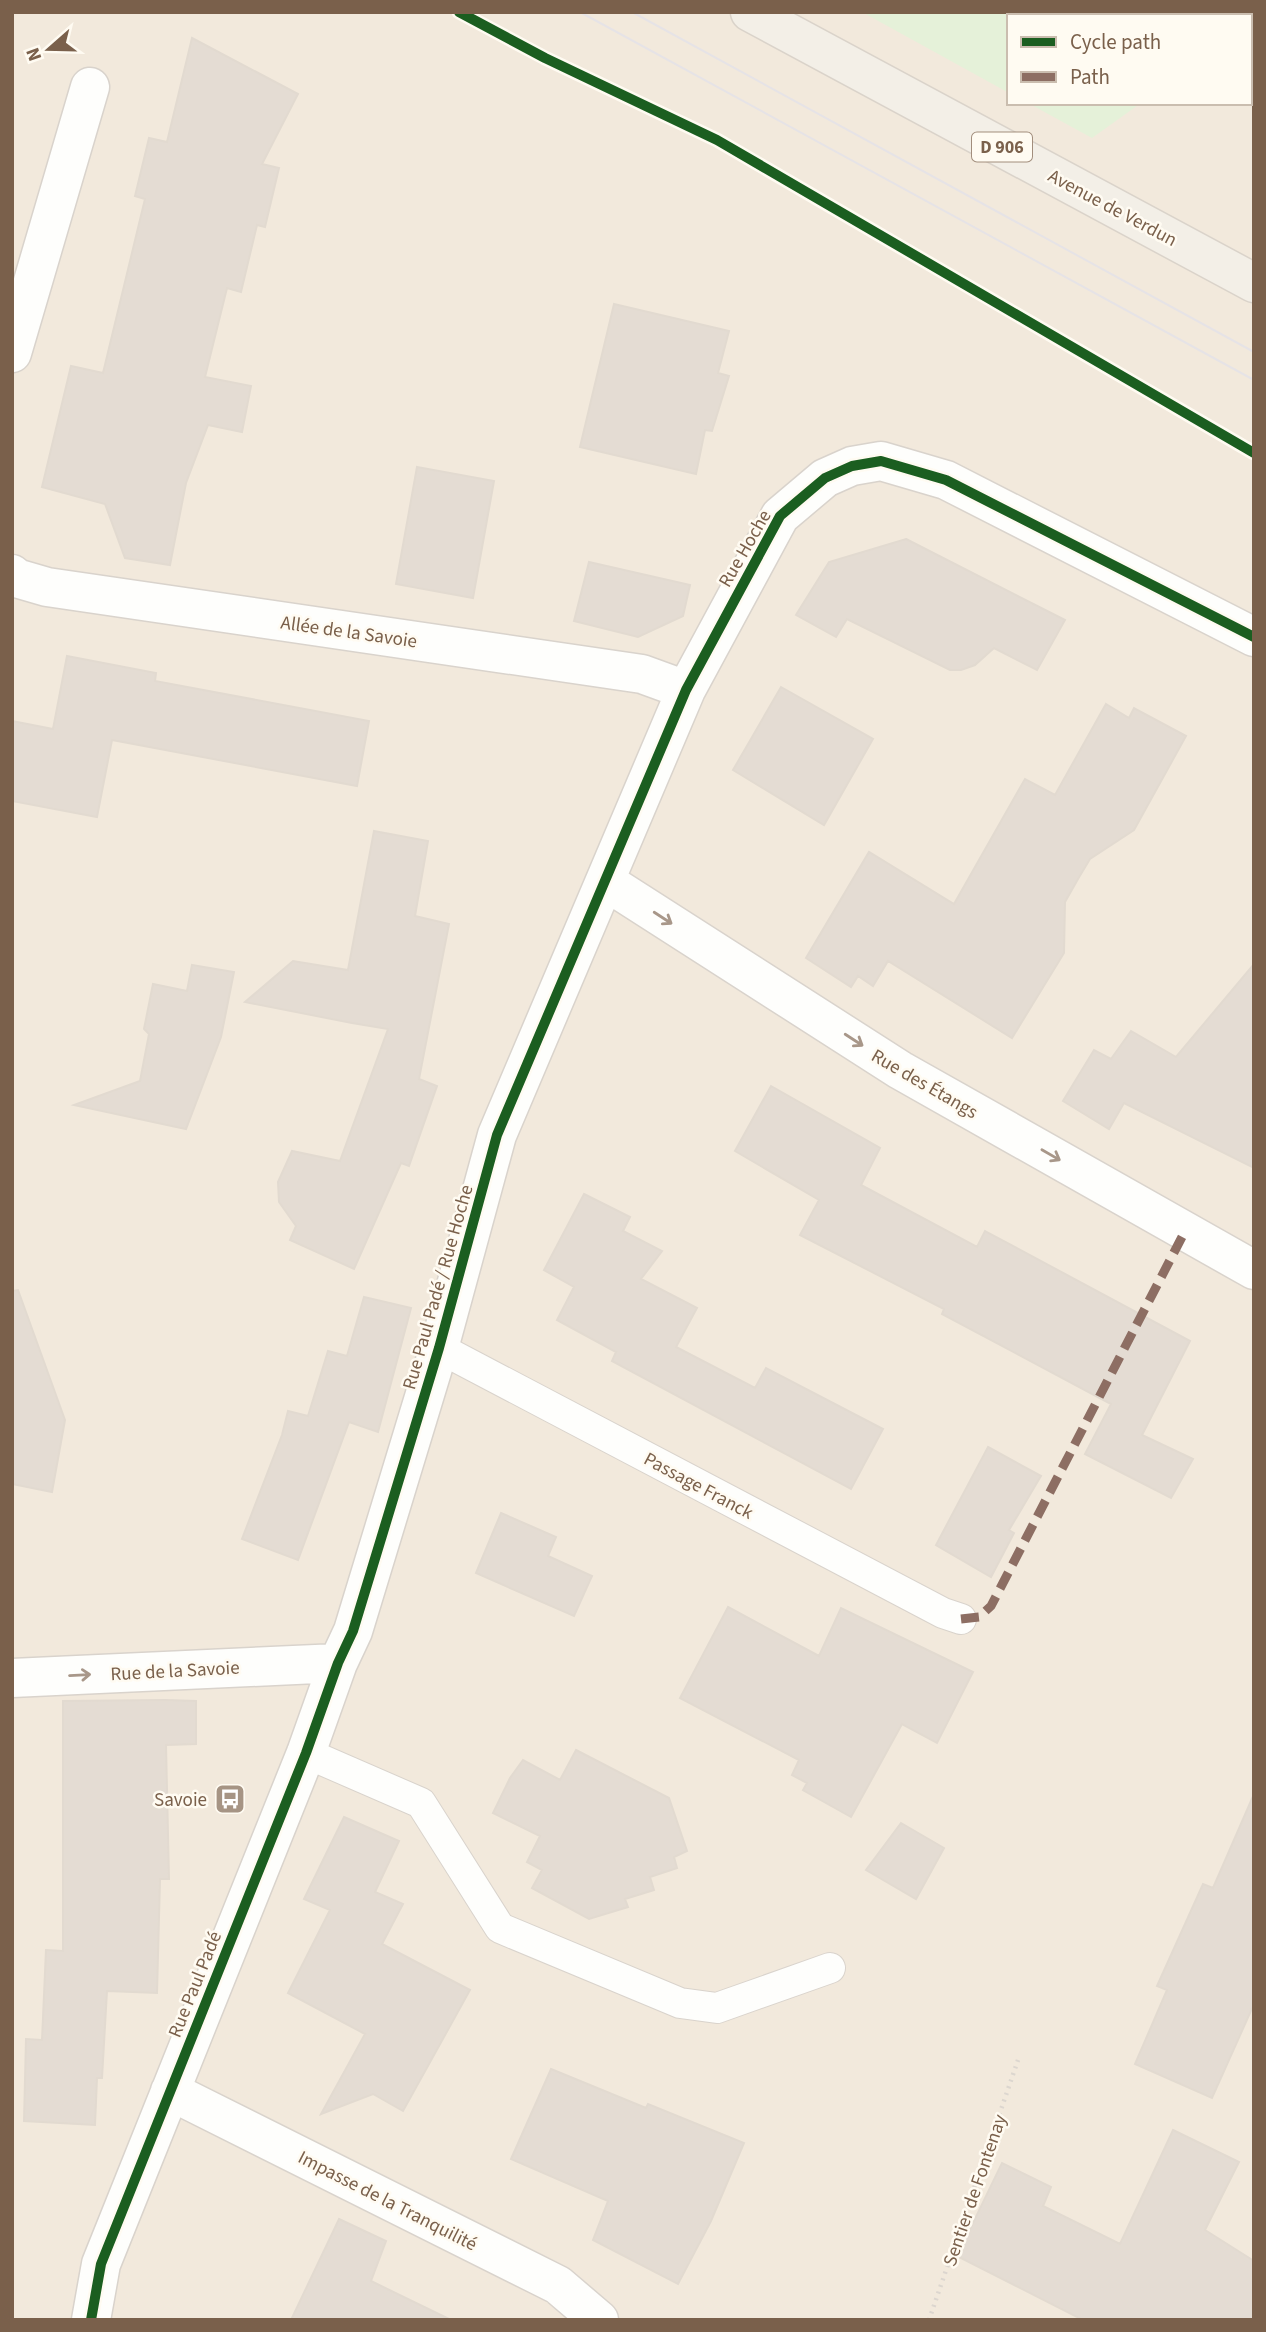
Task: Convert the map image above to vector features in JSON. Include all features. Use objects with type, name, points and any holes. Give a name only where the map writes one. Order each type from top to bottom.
[{"type":"main road","name":"Avenue de Verdun","points":[[750,12],[1254,283]]},
{"type":"street","points":[[12,353],[90,87]]},
{"type":"street","name":"Rue Hoche","points":[[586,926],[685,690],[780,516],[825,478],[852,466],[881,461],[946,480],[1254,637]]},
{"type":"street","name":"Allée de la Savoie","points":[[12,574],[16,578],[47,587],[642,674],[685,690]]},
{"type":"street","name":"Rue des Étangs","points":[[605,881],[900,1070],[1254,1270]]},
{"type":"street","name":"Rue Paul Padé / Rue Hoche","points":[[338,1663],[353,1631],[439,1348],[497,1135],[586,926]]},
{"type":"street","name":"Rue de la Savoie","points":[[12,1678],[338,1663]]},
{"type":"street","name":"Rue Paul Padé","points":[[91,2320],[101,2264],[306,1753],[338,1663]]},
{"type":"street","name":"Impasse de la Tranquilité","points":[[170,2091],[558,2285],[599,2320]]},
{"type":"lane","name":"Passage Franck","points":[[439,1348],[943,1614],[961,1619]]},
{"type":"lane","points":[[306,1753],[421,1803],[500,1928],[680,2003],[717,2008],[830,1968]]},
{"type":"shaded area","points":[[12,12],[1254,12],[1254,2320],[12,2320]]},
{"type":"green space","points":[[862,12],[1100,14],[1007,14],[1007,92]]},
{"type":"green space","points":[[1032,105],[1138,105],[1092,138]]},
{"type":"building","points":[[192,38],[298,94],[262,164],[279,168],[265,227],[257,225],[241,292],[227,288],[205,377],[251,386],[242,432],[208,425],[186,483],[170,565],[125,558],[105,504],[42,487],[71,366],[103,373],[145,199],[135,196],[149,138],[167,142]]},
{"type":"building","points":[[614,304],[729,331],[718,373],[729,376],[712,431],[705,430],[696,474],[580,447]]},
{"type":"building","points":[[417,467],[494,481],[473,598],[396,584]]},
{"type":"building","points":[[906,539],[1065,620],[1037,670],[994,648],[975,665],[961,670],[950,670],[847,619],[836,637],[796,615],[829,562]]},
{"type":"building","points":[[589,562],[690,585],[683,616],[638,637],[574,621]]},
{"type":"building","points":[[67,656],[156,673],[155,681],[369,721],[357,786],[112,740],[97,817],[12,801],[12,721],[53,729]]},
{"type":"building","points":[[781,687],[873,739],[824,825],[733,770]]},
{"type":"building","points":[[1106,704],[1129,718],[1134,708],[1186,736],[1134,830],[1090,859],[1078,879],[1065,902],[1064,953],[1012,1038],[888,961],[873,986],[858,976],[851,987],[806,958],[869,852],[954,904],[1025,779],[1055,795]]},
{"type":"building","points":[[374,831],[428,841],[415,916],[449,924],[419,1079],[437,1086],[409,1166],[401,1163],[354,1269],[290,1240],[296,1226],[279,1202],[278,1182],[292,1151],[340,1161],[388,1029],[245,1002],[293,961],[348,970]]},
{"type":"building","points":[[1254,964],[1254,1168],[1124,1103],[1109,1129],[1063,1101],[1094,1050],[1111,1059],[1131,1031],[1176,1057]]},
{"type":"building","points":[[192,965],[234,972],[221,1037],[186,1129],[74,1105],[140,1081],[149,1034],[144,1029],[153,984],[187,991]]},
{"type":"building","points":[[771,1086],[880,1148],[861,1185],[977,1247],[985,1231],[1190,1341],[1142,1435],[1193,1459],[1171,1498],[1085,1454],[1111,1404],[942,1314],[944,1309],[800,1235],[819,1200],[735,1151]]},
{"type":"building","points":[[584,1194],[630,1217],[623,1231],[662,1251],[641,1279],[697,1308],[676,1347],[755,1388],[766,1368],[883,1429],[851,1489],[612,1361],[616,1352],[557,1320],[574,1287],[544,1270]]},
{"type":"building","points":[[18,1290],[65,1420],[52,1492],[12,1484],[12,1291]]},
{"type":"building","points":[[364,1297],[411,1308],[378,1432],[349,1422],[298,1560],[242,1539],[282,1435],[288,1411],[308,1416],[328,1351],[347,1356]]},
{"type":"building","points":[[988,1447],[1041,1476],[1009,1530],[1014,1533],[991,1577],[936,1545]]},
{"type":"building","points":[[501,1513],[556,1537],[548,1556],[592,1576],[574,1616],[476,1573]]},
{"type":"building","points":[[728,1607],[819,1656],[841,1608],[973,1672],[937,1743],[902,1724],[851,1817],[803,1790],[807,1783],[792,1775],[799,1760],[680,1698]]},
{"type":"building","points":[[63,1701],[196,1701],[196,1744],[166,1745],[169,1879],[160,1879],[157,1993],[107,1991],[102,2078],[97,2078],[95,2125],[24,2121],[26,2039],[42,2040],[46,1950],[63,1951]]},
{"type":"building","points":[[576,1750],[669,1798],[687,1851],[674,1857],[677,1868],[650,1877],[654,1890],[625,1899],[628,1907],[589,1919],[532,1888],[542,1870],[527,1862],[540,1836],[493,1813],[510,1778],[523,1760],[560,1780]]},
{"type":"building","points":[[1254,1794],[1254,2004],[1212,2098],[1135,2064],[1167,1990],[1157,1986],[1203,1884],[1213,1888]]},
{"type":"building","points":[[344,1817],[399,1841],[375,1892],[403,1904],[382,1944],[470,1990],[403,2111],[373,2094],[321,2114],[365,2034],[288,1993],[330,1910],[304,1899]]},
{"type":"building","points":[[901,1823],[944,1848],[916,1899],[866,1870]]},
{"type":"building","points":[[551,2069],[646,2108],[648,2104],[744,2143],[711,2221],[678,2284],[593,2240],[608,2201],[511,2159]]},
{"type":"building","points":[[1173,2130],[1239,2162],[1205,2230],[1254,2261],[1254,2320],[1083,2320],[957,2256],[1002,2163],[1051,2187],[1043,2206],[1120,2244]]},
{"type":"building","points":[[339,2219],[386,2241],[371,2281],[451,2320],[291,2320]]},
{"type":"tram line","points":[[580,12],[1254,380]]},
{"type":"tram line","points":[[632,12],[1254,352]]},
{"type":"marked path","points":[[961,1619],[979,1617],[991,1606],[1183,1235]]},
{"type":"cycle path","points":[[459,12],[545,58],[717,140],[1254,453]]},
{"type":"cycle path","points":[[91,2320],[101,2264],[306,1753],[338,1663],[353,1631],[439,1348],[497,1135],[686,690],[780,516],[825,478],[852,466],[881,461],[946,480],[1254,637]]},
{"type":"place","name":"Savoie","points":[[230,1799]]}]
